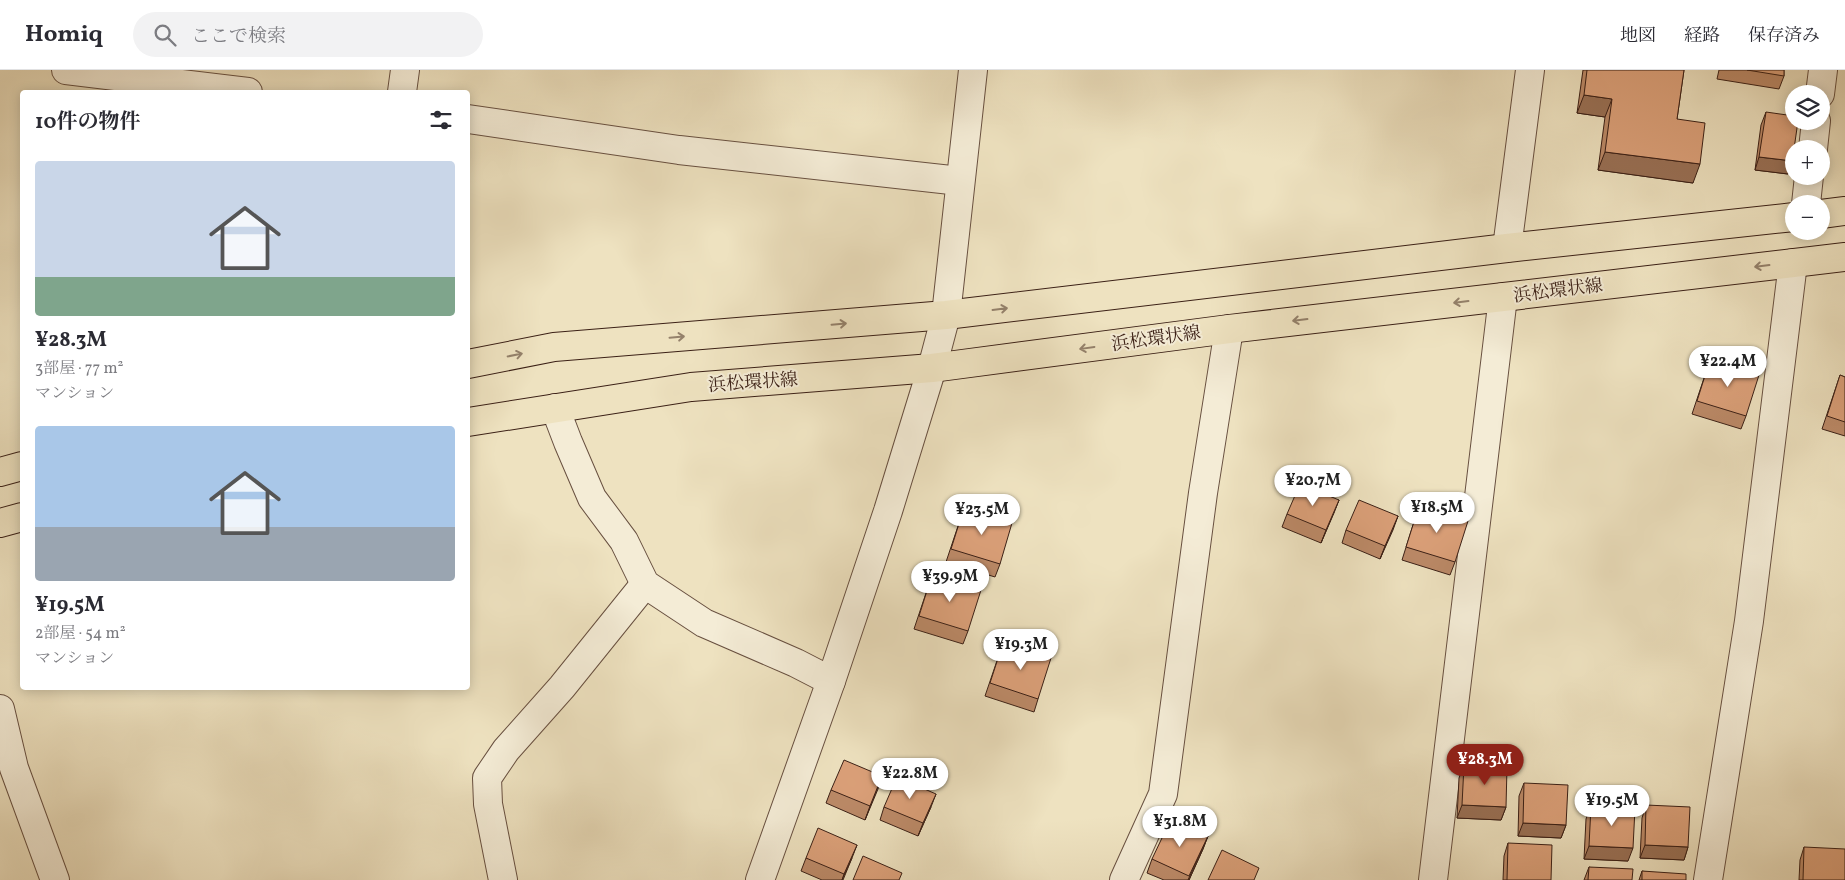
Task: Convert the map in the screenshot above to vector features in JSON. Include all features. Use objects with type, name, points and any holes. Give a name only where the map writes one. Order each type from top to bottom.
[{"type":"main road","points":[[1830,213],[1845,211]]},
{"type":"main road","points":[[470,364],[554,347],[946,315],[1507,248],[1785,218]]},
{"type":"main road","name":"浜松環状線","points":[[470,422],[690,387],[932,368],[1228,329],[1845,257]]},
{"type":"main road","points":[[0,472],[20,467]]},
{"type":"main road","points":[[0,523],[20,518]]},
{"type":"street","points":[[66,70],[228,90]]},
{"type":"street","points":[[402,90],[405,70]]},
{"type":"street","points":[[760,880],[831,681],[888,511],[932,368],[946,315],[973,70]]},
{"type":"street","points":[[1507,248],[1530,70]]},
{"type":"street","points":[[1821,85],[1823,70]]},
{"type":"street","points":[[470,118],[679,150],[960,181]]},
{"type":"street","points":[[1708,880],[1749,621],[1793,263]]},
{"type":"street","points":[[1433,880],[1503,297]]},
{"type":"street","points":[[1124,880],[1163,794],[1203,493],[1228,329]]},
{"type":"street","points":[[556,408],[592,498],[624,541],[645,584],[704,623],[796,663],[831,681]]},
{"type":"street","points":[[503,880],[488,804],[488,778],[506,750],[562,687],[645,584]]},
{"type":"street","points":[[0,709],[14,768],[54,880]]},
{"type":"building","points":[[1587,70],[1684,70],[1677,119],[1705,123],[1700,164],[1605,152],[1612,99],[1584,95]]},
{"type":"building","points":[[1747,70],[1784,70],[1784,76]]},
{"type":"building","points":[[1766,112],[1785,115],[1785,130],[1797,130],[1795,140],[1785,140],[1785,160],[1759,157]]},
{"type":"building","points":[[1710,360],[1759,375],[1746,416],[1697,401]]},
{"type":"building","points":[[1840,375],[1845,377],[1845,422],[1827,416]]},
{"type":"building","points":[[1300,484],[1339,500],[1326,530],[1287,514]]},
{"type":"building","points":[[1359,500],[1398,516],[1385,546],[1346,530]]},
{"type":"building","points":[[1419,506],[1468,521],[1455,562],[1406,547]]},
{"type":"building","points":[[964,508],[1012,523],[1000,564],[951,549]]},
{"type":"building","points":[[932,575],[981,590],[968,631],[919,616]]},
{"type":"building","points":[[1003,643],[1051,658],[1038,699],[990,683]]},
{"type":"building","points":[[844,760],[882,776],[870,806],[831,790]]},
{"type":"building","points":[[1464,765],[1507,767],[1506,807],[1462,805]]},
{"type":"building","points":[[897,777],[936,794],[923,823],[884,807]]},
{"type":"building","points":[[1524,783],[1568,785],[1566,825],[1523,823]]},
{"type":"building","points":[[1646,805],[1690,807],[1688,847],[1645,845]]},
{"type":"building","points":[[1591,806],[1635,808],[1633,848],[1589,846]]},
{"type":"building","points":[[1171,819],[1208,836],[1189,876],[1152,859]]},
{"type":"building","points":[[818,828],[857,845],[844,874],[806,858]]},
{"type":"building","points":[[1508,843],[1552,845],[1551,880],[1507,880]]},
{"type":"building","points":[[1804,847],[1845,849],[1845,880],[1803,880]]},
{"type":"building","points":[[1222,850],[1259,868],[1254,880],[1208,880]]},
{"type":"building","points":[[863,856],[902,873],[899,880],[853,880]]},
{"type":"building","points":[[1589,867],[1633,869],[1632,880],[1588,880]]},
{"type":"building","points":[[1642,871],[1686,874],[1686,880],[1642,880]]}]
